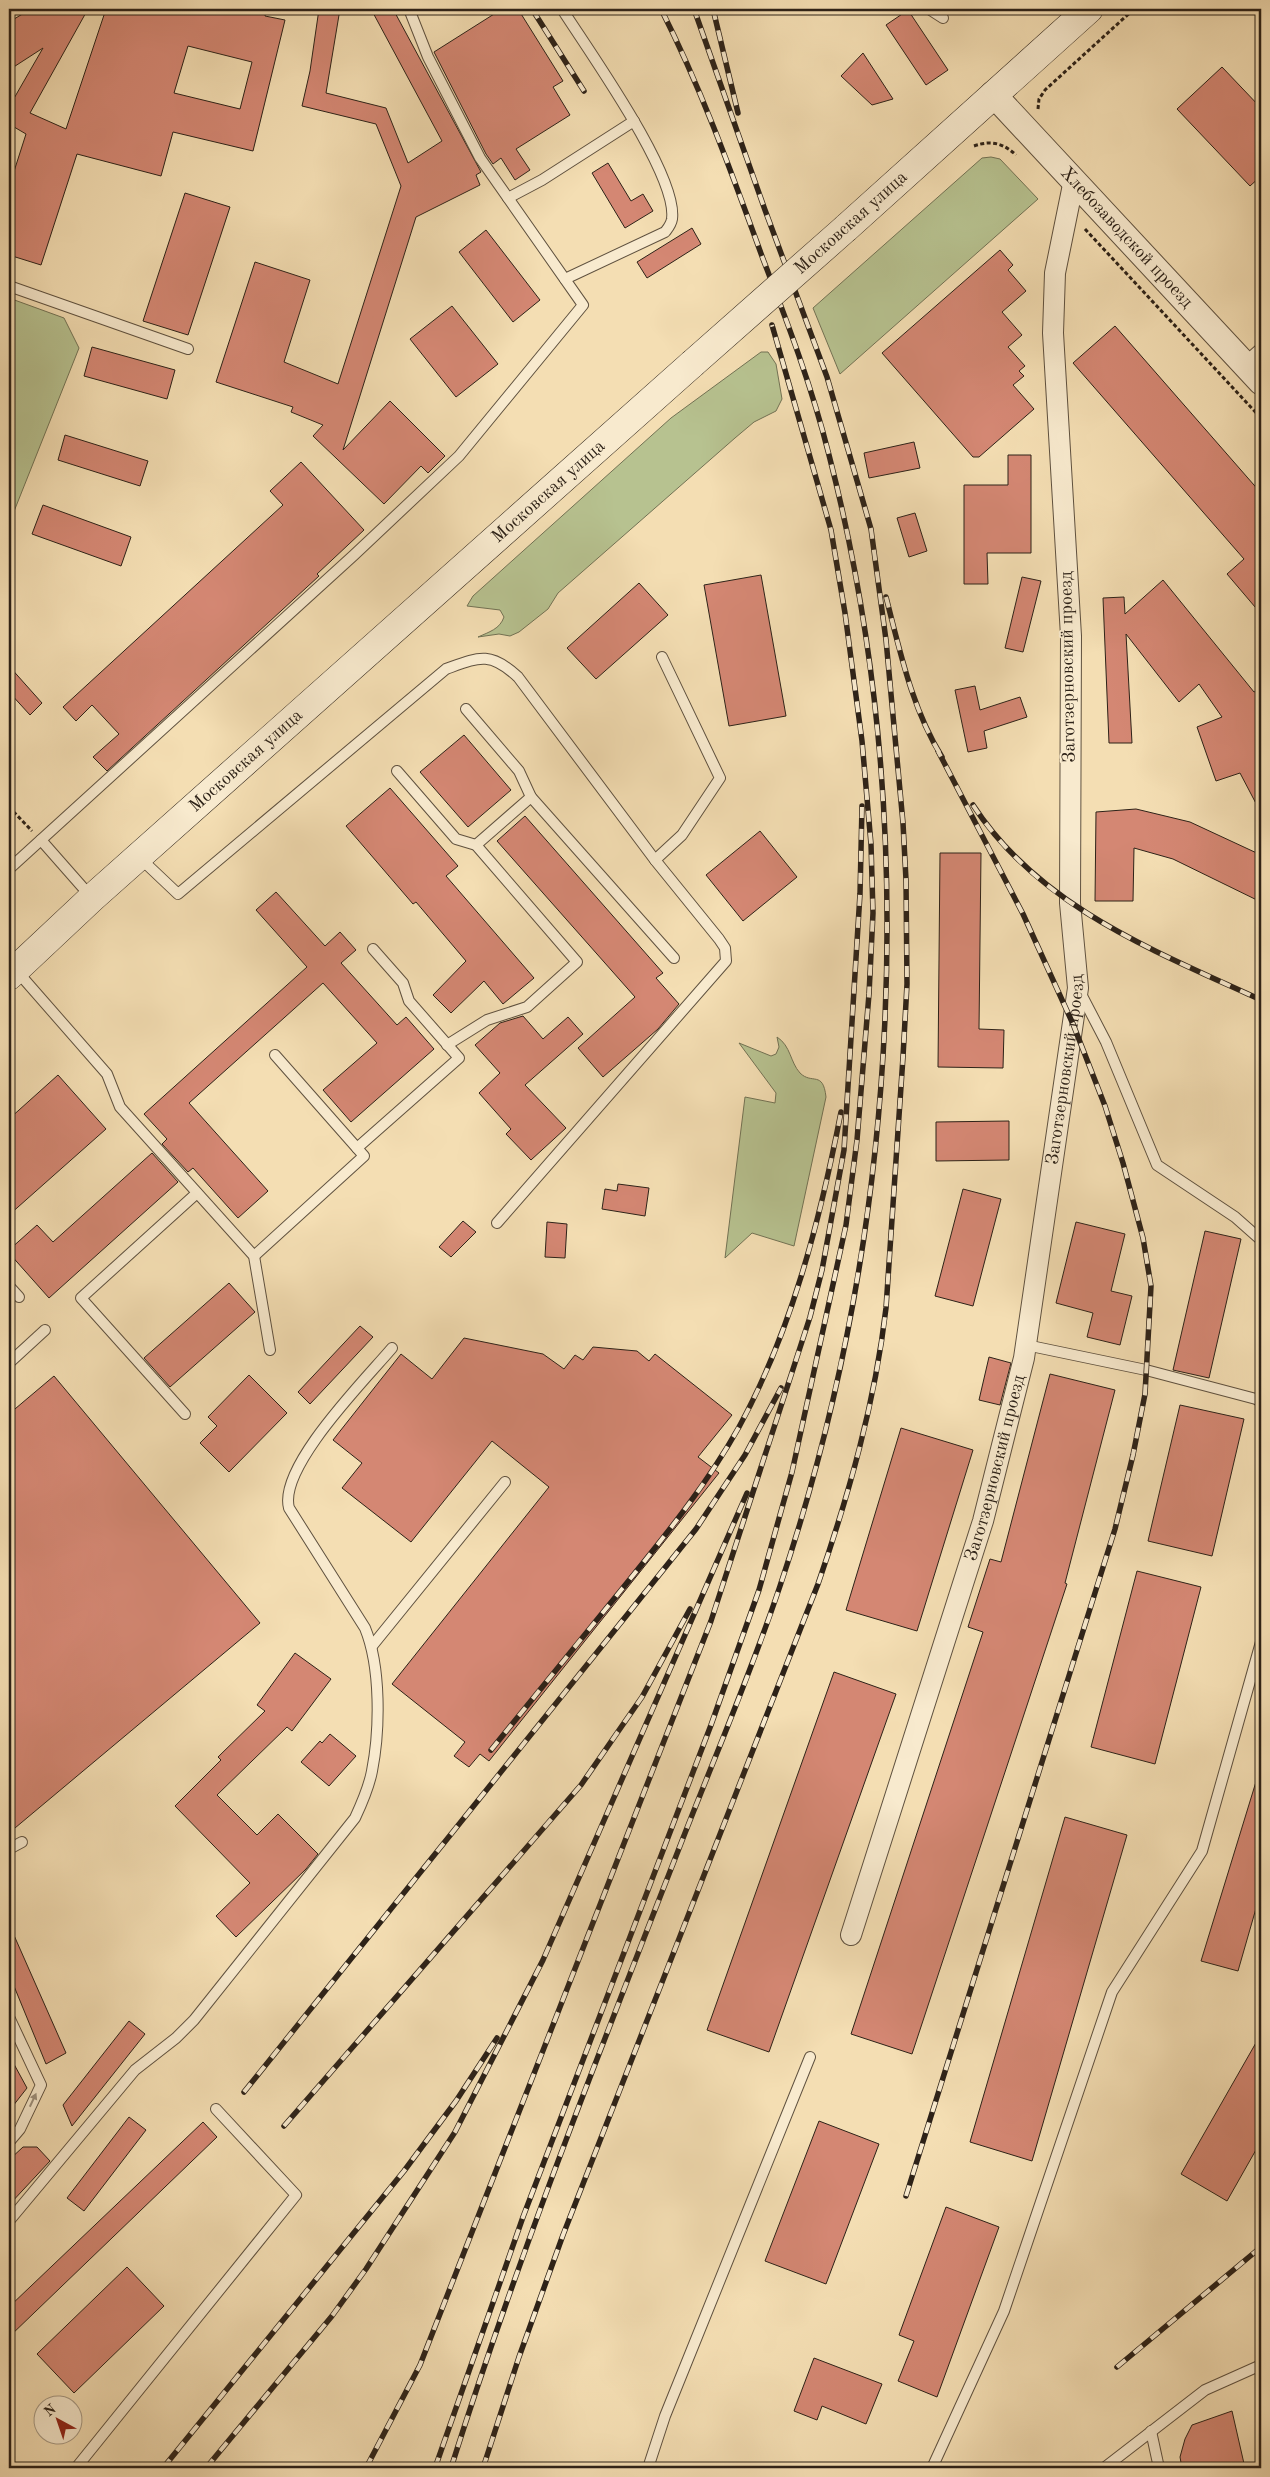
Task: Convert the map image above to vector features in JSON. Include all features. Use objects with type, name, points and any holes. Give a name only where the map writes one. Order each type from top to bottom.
[{"type":"main road","name":"Московская улица","points":[[12,973],[92,898],[140,858],[1089,9]]},
{"type":"street","name":"Хлебозаводской проезд","points":[[993,94],[1074,180],[1253,356],[1261,382]]},
{"type":"street","name":"Заготзерновский проезд","points":[[851,1935],[983,1521],[1026,1345],[1078,988],[1070,904],[1071,636],[1053,333],[1055,273],[1074,180]]},
{"type":"lane","points":[[9,869],[354,555],[459,456],[583,305],[480,158],[428,57],[409,9]]},
{"type":"lane","points":[[562,9],[634,121],[650,150],[666,187],[672,210],[670,226],[665,232],[565,279]]},
{"type":"lane","points":[[929,9],[943,18]]},
{"type":"lane","points":[[508,198],[542,180],[634,121]]},
{"type":"lane","points":[[9,286],[188,349]]},
{"type":"lane","points":[[140,858],[178,894],[446,669],[478,657],[502,662],[518,677],[655,860],[719,939],[725,948],[726,961],[496,1222]]},
{"type":"lane","points":[[655,860],[682,835],[720,778],[662,657]]},
{"type":"lane","points":[[466,709],[519,771],[532,797],[674,958]]},
{"type":"lane","points":[[397,771],[456,839],[476,845],[577,962],[527,1007],[487,1020],[447,1045]]},
{"type":"lane","points":[[476,845],[532,797]]},
{"type":"lane","points":[[42,840],[92,898]]},
{"type":"lane","points":[[357,1148],[459,1058],[409,1001],[403,983],[373,949]]},
{"type":"lane","points":[[12,973],[107,1074],[120,1107],[254,1256],[270,1350]]},
{"type":"lane","points":[[1078,988],[1106,1042],[1157,1165],[1235,1217],[1261,1240]]},
{"type":"lane","points":[[254,1256],[364,1156],[274,1055]]},
{"type":"lane","points":[[185,1414],[81,1298],[197,1193]]},
{"type":"lane","points":[[9,1286],[19,1297]]},
{"type":"lane","points":[[9,1363],[44,1330]]},
{"type":"lane","points":[[1026,1345],[1146,1370],[1256,1399],[1261,1402]]},
{"type":"lane","points":[[9,2221],[135,2070],[176,2038],[194,2020],[355,1818],[372,1772],[377,1700],[372,1646],[365,1628],[289,1508],[288,1491],[295,1472],[313,1441],[392,1348]]},
{"type":"lane","points":[[372,1646],[505,1482]]},
{"type":"lane","points":[[932,2468],[1004,2311],[1112,1992],[1202,1852],[1261,1642]]},
{"type":"lane","points":[[9,1849],[22,1842]]},
{"type":"lane","points":[[9,2017],[41,2084],[20,2129],[9,2142]]},
{"type":"lane","points":[[648,2468],[669,2407],[810,2057]]},
{"type":"lane","points":[[76,2468],[296,2195],[216,2109]]},
{"type":"lane","points":[[1104,2468],[1205,2390],[1261,2365]]},
{"type":"lane","points":[[1151,2432],[1159,2468]]},
{"type":"path","points":[[1045,90],[1134,9]]},
{"type":"path","points":[[9,807],[42,840]]},
{"type":"green space","points":[[982,158],[1000,159],[1038,199],[840,374],[813,308]]},
{"type":"green space","points":[[9,298],[64,318],[79,348],[9,524]]},
{"type":"green space","points":[[761,352],[768,352],[776,364],[782,399],[776,411],[754,422],[735,438],[558,593],[548,609],[519,632],[510,636],[499,634],[478,637],[497,627],[504,617],[500,610],[467,606],[473,596],[671,418]]},
{"type":"green space","points":[[777,1037],[788,1049],[800,1073],[820,1081],[825,1089],[826,1097],[794,1246],[752,1233],[725,1258],[745,1097],[775,1103],[776,1093],[739,1043],[771,1056],[776,1054],[779,1047]]},
{"type":"building","points":[[31,9],[88,9],[30,113],[66,129],[106,9],[266,9],[265,16],[285,20],[253,151],[173,132],[161,176],[77,154],[41,265],[9,255],[9,187],[26,134],[9,124],[9,107],[43,48],[9,70],[9,22]],"holes":[[[188,46],[252,62],[240,109],[174,93]]]},
{"type":"building","points":[[319,9],[340,9],[326,93],[386,108],[408,163],[442,141],[371,9],[393,9],[481,172],[476,175],[480,185],[416,217],[343,450],[390,401],[445,456],[428,473],[421,466],[384,504],[313,436],[323,425],[291,412],[293,407],[216,382],[255,262],[310,280],[284,362],[338,384],[401,186],[376,124],[302,106],[310,71]]},
{"type":"building","points":[[502,9],[518,9],[563,81],[553,87],[570,115],[516,149],[530,170],[515,180],[501,158],[493,164],[486,154],[434,52]]},
{"type":"building","points":[[908,10],[948,70],[926,85],[886,25]]},
{"type":"building","points":[[863,53],[893,99],[872,105],[841,76]]},
{"type":"building","points":[[1222,67],[1261,108],[1261,176],[1250,186],[1177,109]]},
{"type":"building","points":[[608,163],[631,201],[643,194],[653,211],[625,228],[592,173]]},
{"type":"building","points":[[185,193],[230,207],[188,335],[143,321]]},
{"type":"building","points":[[692,228],[701,244],[647,278],[637,262]]},
{"type":"building","points":[[486,230],[540,300],[513,322],[459,252]]},
{"type":"building","points":[[1000,250],[1013,265],[1008,270],[1026,291],[1002,312],[1022,335],[1008,347],[1025,366],[1019,371],[1024,376],[1013,385],[1034,409],[979,457],[973,457],[882,353]]},
{"type":"building","points":[[452,306],[498,364],[456,397],[410,339]]},
{"type":"building","points":[[1115,326],[1261,493],[1261,614],[1227,574],[1244,559],[1073,363]]},
{"type":"building","points":[[92,347],[175,370],[167,399],[84,376]]},
{"type":"building","points":[[65,435],[148,461],[140,486],[58,460]]},
{"type":"building","points":[[914,442],[920,468],[869,478],[864,453]]},
{"type":"building","points":[[1008,455],[1031,455],[1031,553],[987,553],[988,584],[964,584],[964,485],[1008,485]]},
{"type":"building","points":[[301,462],[364,530],[317,574],[319,576],[107,771],[93,757],[119,734],[92,705],[76,721],[63,707],[283,505],[270,491]]},
{"type":"building","points":[[43,505],[131,537],[121,566],[32,534]]},
{"type":"building","points":[[915,513],[927,551],[909,557],[897,518]]},
{"type":"building","points":[[761,575],[786,716],[729,726],[704,585]]},
{"type":"building","points":[[1022,577],[1041,581],[1023,652],[1005,648]]},
{"type":"building","points":[[1163,580],[1254,692],[1261,689],[1261,813],[1240,773],[1216,781],[1197,727],[1222,717],[1199,684],[1179,702],[1126,634],[1132,743],[1109,743],[1103,598],[1124,597],[1125,614]]},
{"type":"building","points":[[639,583],[668,615],[596,679],[567,648]]},
{"type":"building","points":[[9,666],[42,703],[30,715],[9,692]]},
{"type":"building","points":[[975,686],[980,710],[1020,697],[1027,717],[984,731],[987,748],[968,752],[955,690]]},
{"type":"building","points":[[464,735],[511,790],[468,827],[420,772]]},
{"type":"building","points":[[390,788],[458,866],[446,876],[534,978],[503,1004],[484,981],[451,1013],[433,995],[466,961],[416,902],[413,904],[346,826]]},
{"type":"building","points":[[1136,809],[1190,822],[1261,855],[1261,902],[1173,859],[1134,848],[1133,901],[1095,901],[1096,812]]},
{"type":"building","points":[[525,816],[663,973],[656,978],[679,1004],[658,1029],[603,1077],[578,1048],[635,997],[497,841]]},
{"type":"building","points":[[760,831],[797,877],[743,921],[706,875]]},
{"type":"building","points":[[940,853],[981,853],[979,1029],[1004,1030],[1003,1068],[938,1067]]},
{"type":"building","points":[[276,892],[325,946],[340,932],[356,950],[341,963],[397,1025],[406,1017],[434,1049],[351,1122],[323,1090],[377,1043],[323,983],[189,1103],[268,1191],[238,1218],[193,1168],[188,1172],[162,1144],[167,1139],[144,1114],[307,967],[256,910]]},
{"type":"building","points":[[523,1016],[543,1039],[568,1017],[583,1034],[525,1085],[566,1128],[531,1160],[506,1134],[511,1129],[479,1093],[500,1073],[475,1045],[500,1023]]},
{"type":"building","points":[[58,1075],[106,1129],[9,1215],[9,1119]]},
{"type":"building","points":[[1009,1121],[1009,1160],[936,1161],[936,1122]]},
{"type":"building","points":[[152,1153],[178,1182],[49,1298],[9,1253],[9,1250],[37,1225],[53,1242]]},
{"type":"building","points":[[618,1184],[649,1188],[645,1216],[602,1209],[605,1189],[617,1191]]},
{"type":"building","points":[[963,1189],[1001,1199],[973,1306],[935,1296]]},
{"type":"building","points":[[463,1221],[476,1232],[451,1257],[439,1247]]},
{"type":"building","points":[[547,1222],[567,1224],[565,1258],[545,1257]]},
{"type":"building","points":[[1076,1222],[1125,1234],[1111,1291],[1132,1296],[1120,1345],[1087,1337],[1093,1313],[1056,1303]]},
{"type":"building","points":[[1205,1231],[1241,1239],[1209,1378],[1173,1370]]},
{"type":"building","points":[[229,1283],[255,1312],[170,1387],[144,1358]]},
{"type":"building","points":[[360,1326],[373,1337],[310,1404],[298,1392]]},
{"type":"building","points":[[464,1338],[543,1354],[564,1369],[575,1355],[583,1360],[593,1347],[637,1351],[649,1361],[655,1354],[732,1415],[698,1457],[719,1473],[489,1761],[480,1754],[469,1767],[454,1756],[465,1742],[392,1684],[549,1487],[492,1441],[411,1542],[342,1488],[362,1463],[333,1440],[401,1354],[432,1379]]},
{"type":"building","points":[[989,1357],[1011,1363],[1000,1405],[979,1400]]},
{"type":"building","points":[[1050,1374],[1115,1390],[1065,1583],[1067,1584],[912,2054],[851,2034],[983,1632],[968,1627],[990,1559],[1001,1562]]},
{"type":"building","points":[[249,1375],[287,1413],[229,1472],[200,1443],[217,1426],[208,1417]]},
{"type":"building","points":[[54,1376],[260,1623],[9,1833],[9,1414]]},
{"type":"building","points":[[1180,1405],[1244,1419],[1212,1556],[1148,1541]]},
{"type":"building","points":[[901,1428],[973,1450],[917,1631],[846,1610]]},
{"type":"building","points":[[1137,1571],[1201,1587],[1155,1764],[1091,1747]]},
{"type":"building","points":[[295,1653],[331,1679],[292,1731],[287,1727],[217,1795],[257,1835],[278,1814],[318,1854],[306,1869],[236,1937],[216,1916],[250,1883],[175,1806],[221,1760],[218,1757],[265,1711],[257,1705]]},
{"type":"building","points":[[834,1672],[896,1694],[769,2052],[707,2030]]},
{"type":"building","points":[[330,1734],[356,1756],[329,1786],[301,1762],[320,1741],[322,1743]]},
{"type":"building","points":[[1259,1772],[1261,1772],[1261,1891],[1238,1971],[1201,1961]]},
{"type":"building","points":[[1065,1817],[1127,1835],[1032,2161],[970,2142]]},
{"type":"building","points":[[9,1924],[66,2053],[46,2064],[9,1974]]},
{"type":"building","points":[[129,2021],[145,2034],[72,2126],[63,2105]]},
{"type":"building","points":[[1261,2034],[1261,2141],[1227,2201],[1181,2174]]},
{"type":"building","points":[[9,2055],[27,2088],[9,2111]]},
{"type":"building","points":[[129,2117],[146,2130],[84,2211],[67,2198]]},
{"type":"building","points":[[819,2121],[879,2144],[826,2284],[765,2261]]},
{"type":"building","points":[[203,2122],[217,2137],[9,2337],[9,2307]]},
{"type":"building","points":[[23,2147],[37,2147],[50,2161],[9,2205],[9,2160]]},
{"type":"building","points":[[946,2207],[999,2227],[937,2397],[898,2381],[914,2341],[899,2335]]},
{"type":"building","points":[[127,2267],[164,2306],[74,2393],[37,2354]]},
{"type":"building","points":[[814,2358],[882,2384],[866,2424],[822,2406],[817,2420],[794,2411]]},
{"type":"building","points":[[1232,2411],[1245,2468],[1182,2468],[1180,2457],[1185,2439],[1192,2425]]},
{"type":"railway","points":[[532,9],[584,91]]},
{"type":"railway","points":[[451,2468],[503,2312],[559,2158],[744,1686],[780,1586],[820,1450],[851,1310],[873,1168],[885,1024],[886,879],[878,736],[859,594],[829,455],[799,356],[716,132],[690,70],[661,9]]},
{"type":"railway","points":[[483,2468],[519,2357],[563,2235],[818,1584],[860,1448],[875,1379],[886,1308],[907,984],[906,880],[903,823],[886,640],[871,529],[827,377],[765,210],[694,9]]},
{"type":"railway","points":[[713,9],[738,113]]},
{"type":"railway","points":[[435,2468],[523,2217],[711,1725],[759,1590],[792,1472],[846,1225],[857,1140],[869,994],[873,913],[871,844],[862,741],[845,613],[831,530],[772,325]]},
{"type":"railway","points":[[886,597],[915,700],[942,757]]},
{"type":"railway","points":[[906,2196],[1115,1529],[1133,1455],[1145,1394],[1151,1286],[1143,1238],[1123,1163],[1105,1106],[1073,1024],[1023,914],[938,751]]},
{"type":"railway","points":[[973,805],[1000,841],[1031,872],[1065,899],[1141,944],[1261,1000]]},
{"type":"railway","points":[[366,2468],[420,2365],[711,1621],[810,1317],[822,1270],[844,1150],[860,894],[862,806]]},
{"type":"railway","points":[[491,1750],[669,1530],[713,1470],[739,1427],[758,1390],[774,1352],[802,1274],[824,1193],[841,1112]]},
{"type":"railway","points":[[244,2092],[696,1529],[745,1455],[781,1388]]},
{"type":"railway","points":[[206,2468],[332,2316],[366,2269],[455,2132],[543,1960],[747,1493]]},
{"type":"railway","points":[[284,2126],[581,1785],[642,1697],[690,1609]]},
{"type":"railway","points":[[163,2468],[404,2171],[456,2101],[497,2038]]},
{"type":"railway","points":[[1117,2367],[1261,2247]]}]
